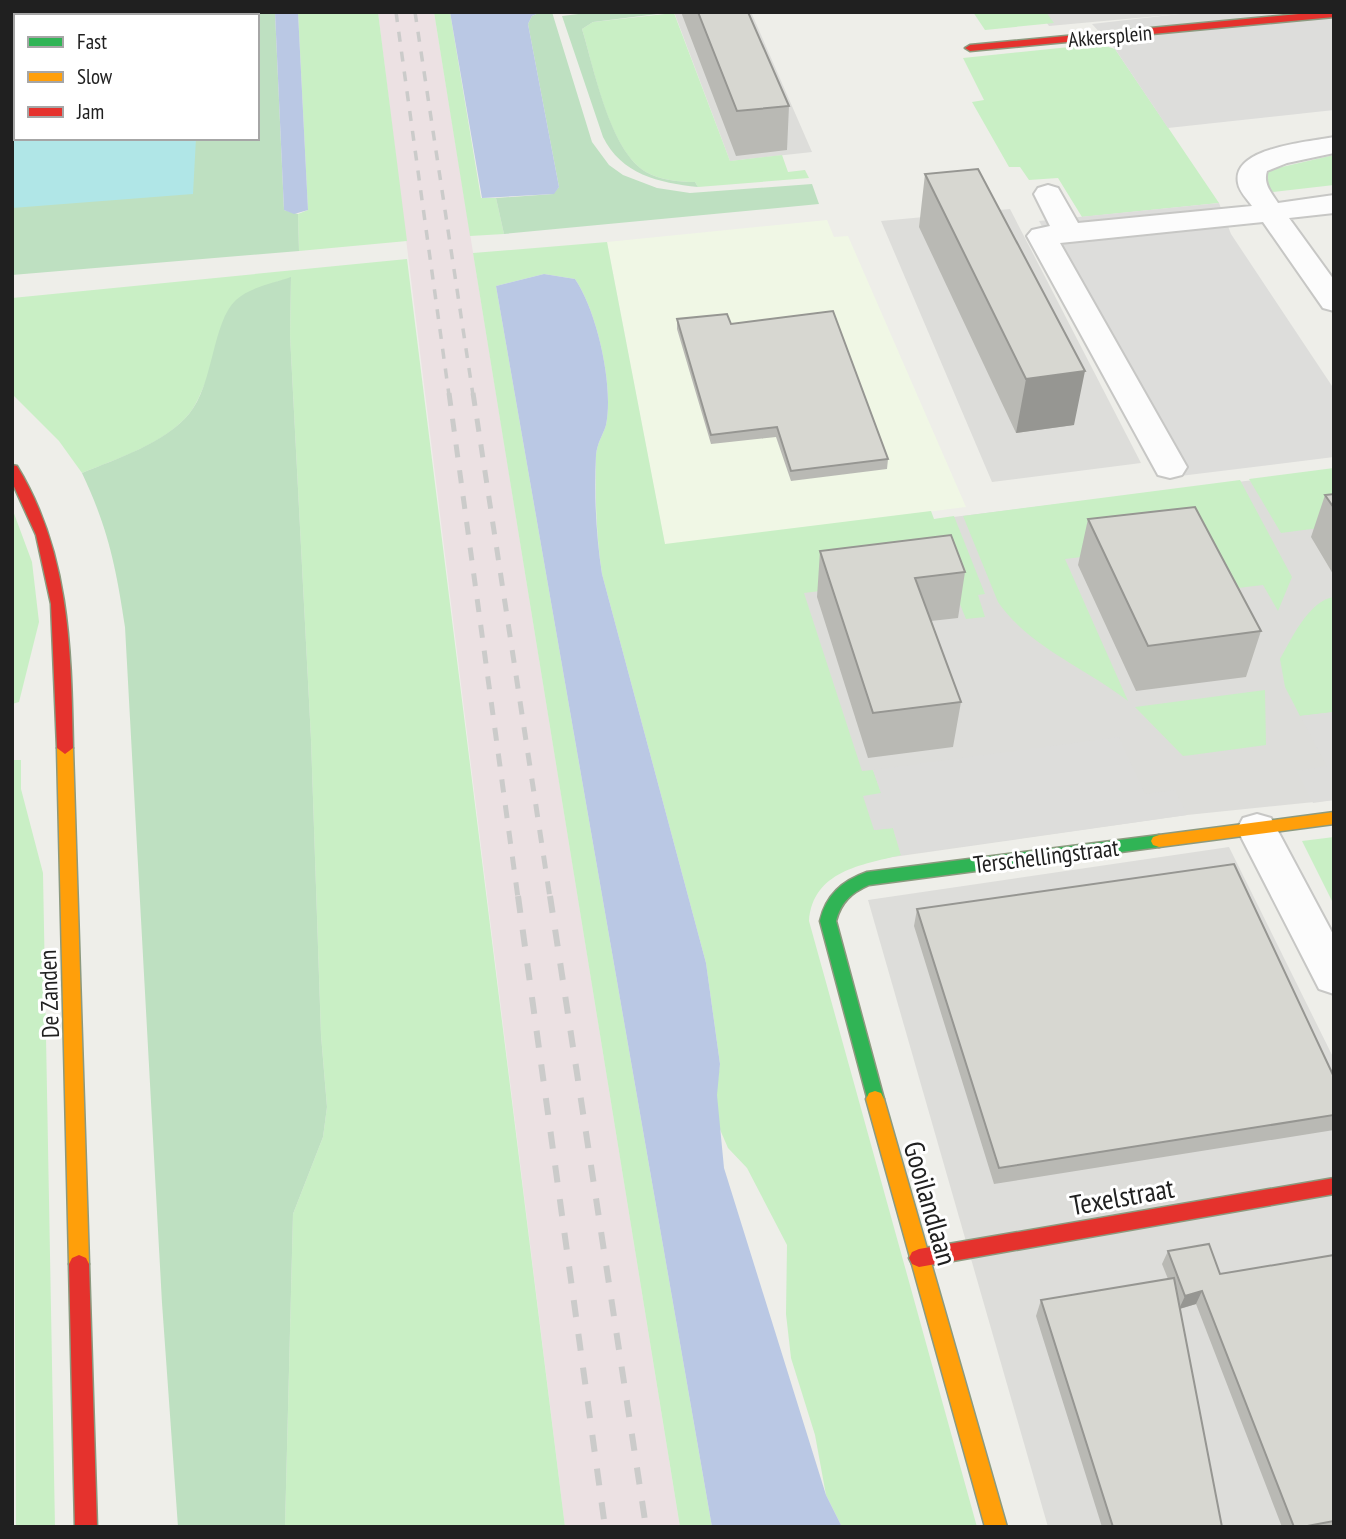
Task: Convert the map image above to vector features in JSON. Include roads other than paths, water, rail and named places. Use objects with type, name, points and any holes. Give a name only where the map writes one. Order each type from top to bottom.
[{"type":"street","name":"Akkersplein","points":[[970,48],[1334,14]]},
{"type":"street","points":[[1334,145],[1269,160],[1256,166],[1250,175],[1252,186],[1334,302]]},
{"type":"street","points":[[1048,194],[1068,233]]},
{"type":"street","points":[[1170,467],[1042,236],[1334,204]]},
{"type":"street","name":"De Zanden","points":[[12,470],[47,534],[55,565],[62,623],[86,1527]]},
{"type":"street","name":"Terschellingstraat","points":[[838,894],[848,886],[867,879],[1334,818]]},
{"type":"street","points":[[1257,829],[1334,977]]},
{"type":"street","name":"Gooilandlaan","points":[[838,894],[831,903],[828,920],[919,1258],[996,1527]]},
{"type":"street","name":"Texelstraat","points":[[919,1258],[1334,1186]]},
{"type":"railway","points":[[396,12],[449,395]]},
{"type":"railway","points":[[415,12],[473,395]]},
{"type":"railway","points":[[449,393],[518,898]]},
{"type":"railway","points":[[473,393],[550,898]]},
{"type":"railway","points":[[518,896],[605,1527]]},
{"type":"railway","points":[[550,896],[646,1527]]}]
